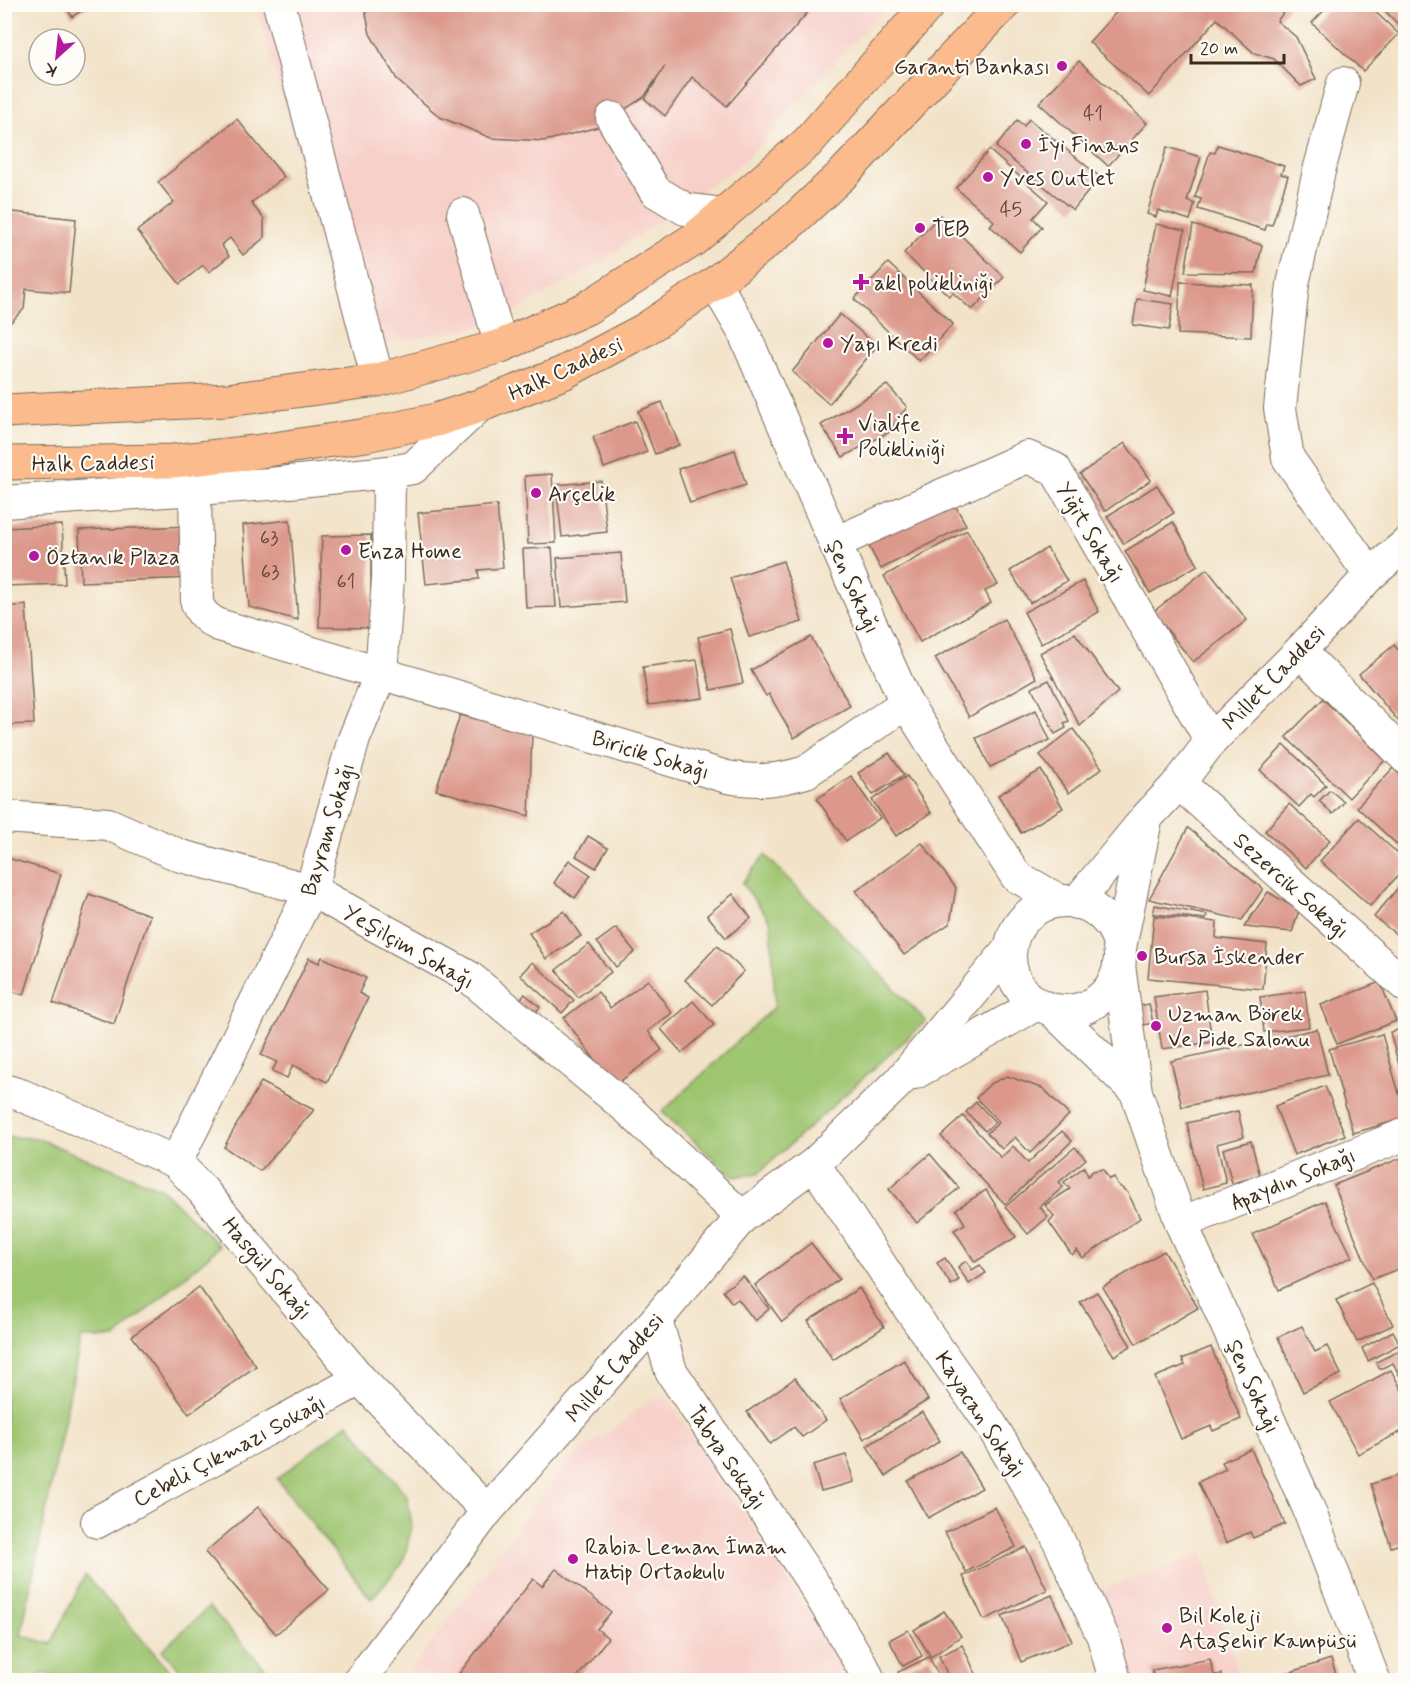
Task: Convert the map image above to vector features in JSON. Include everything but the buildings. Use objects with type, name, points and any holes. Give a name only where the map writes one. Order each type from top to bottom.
[{"type":"main road","name":"Halk Caddesi","points":[[4,411],[227,400],[378,380],[501,346],[587,308],[693,240],[807,143],[929,4]]},
{"type":"main road","name":"Halk Caddesi","points":[[4,463],[173,461],[254,452],[366,435],[436,420],[563,373],[644,330],[715,283],[787,225],[842,175],[1004,4]]},
{"type":"street","points":[[279,4],[378,380]]},
{"type":"street","points":[[1343,82],[1320,167],[1293,284],[1280,408],[1288,458],[1370,575]]},
{"type":"street","points":[[612,118],[655,191],[685,209],[724,214]]},
{"type":"street","points":[[463,214],[501,346]]},
{"type":"street","name":"Şen Sokağı","points":[[715,283],[743,331],[906,703],[1016,876],[1068,902]]},
{"type":"street","points":[[4,502],[269,484],[413,468],[479,406]]},
{"type":"street","name":"Yiğit Sokağı","points":[[835,543],[1027,457],[1055,469],[1211,741]]},
{"type":"street","name":"Bayram Sokağı","points":[[176,1162],[311,890],[354,739],[381,673],[388,579],[389,472]]},
{"type":"street","name":"Biricik Sokağı","points":[[195,489],[197,603],[204,616],[219,625],[727,777],[747,780],[768,781],[806,772],[906,703]]},
{"type":"street","name":"Millet Caddesi","points":[[1068,902],[1179,783],[1211,741],[1300,651],[1370,575],[1406,544]]},
{"type":"street","points":[[1300,651],[1406,758]]},
{"type":"street","name":"Sezercik Sokağı","points":[[1179,783],[1406,986]]},
{"type":"street","points":[[1016,876],[1010,965],[1015,980],[1024,994],[1045,1007],[1070,1011],[1088,1006],[1103,997],[1114,983],[1147,816]]},
{"type":"street","name":"Yeşilçim Sokağı","points":[[4,817],[108,824],[181,856],[311,890],[469,977],[629,1110],[742,1217]]},
{"type":"street","points":[[899,1082],[1013,939],[1026,916],[1042,906],[1068,902],[1092,908],[1105,919],[1114,933],[1120,957]]},
{"type":"street","name":"Şen Sokağı","points":[[1120,957],[1136,1092],[1180,1223],[1308,1507],[1374,1680]]},
{"type":"street","points":[[899,1082],[1045,1007]]},
{"type":"street","name":"Şen Sokağı","points":[[1045,1007],[1136,1092]]},
{"type":"street","name":"Millet Caddesi","points":[[360,1680],[487,1511],[656,1320],[742,1217],[814,1164],[899,1082]]},
{"type":"street","name":"Hasgül Sokağı","points":[[4,1090],[21,1095],[176,1162],[203,1191],[360,1379],[487,1511]]},
{"type":"street","name":"Apaydın Sokağı","points":[[1180,1223],[1406,1134]]},
{"type":"street","name":"Kayacan Sokağı","points":[[814,1164],[909,1308],[990,1423],[1053,1528],[1103,1637],[1115,1680]]},
{"type":"street","name":"Tabya Sokağı","points":[[656,1320],[671,1371],[813,1583],[869,1680]]},
{"type":"street","name":"Cebeli Çıkmazı Sokağı","points":[[97,1522],[360,1379]]},
{"type":"shaded area","points":[[257,5],[888,5],[743,162],[586,272],[488,325],[350,350]]},
{"type":"shaded area","points":[[667,1399],[848,1672],[851,1680],[403,1680],[568,1461],[652,1400]]},
{"type":"shaded area","name":"Bil Koleji Ataşehir Kampüsü","points":[[1203,1554],[1239,1680],[1129,1680],[1096,1592]]},
{"type":"green space","points":[[765,855],[926,1021],[759,1173],[734,1177],[662,1112],[775,1006],[771,922],[742,883]]},
{"type":"green space","points":[[5,1137],[36,1138],[160,1188],[220,1246],[115,1338],[81,1338],[21,1635],[51,1644],[85,1575],[178,1680],[64,1680],[44,1673],[39,1680],[5,1680]]},
{"type":"green space","points":[[348,1423],[407,1496],[412,1525],[403,1563],[371,1599],[277,1479]]},
{"type":"green space","points":[[209,1607],[271,1675],[265,1680],[189,1680],[162,1650]]},
{"type":"place","name":"Garanti Bankası","points":[[1062,66]]},
{"type":"place","name":"İyi Finans","points":[[1026,144]]},
{"type":"place","name":"Yves Outlet","points":[[988,177]]},
{"type":"place","name":"TEB","points":[[920,228]]},
{"type":"place","name":"akl polikliniği","points":[[861,282]]},
{"type":"place","name":"Yapı Kredi","points":[[828,343]]},
{"type":"place","name":"Vialife Polikliniği","points":[[845,436]]},
{"type":"place","name":"Arçelik","points":[[536,493]]},
{"type":"place","name":"Enza Home","points":[[346,550]]},
{"type":"place","name":"Öztanık Plaza","points":[[34,556]]},
{"type":"place","name":"Bursa İskender","points":[[1142,956]]},
{"type":"place","name":"Uzman Börek Ve Pide Salonu","points":[[1156,1026]]},
{"type":"place","name":"Rabia Leman İmam Hatip Ortaokulu","points":[[573,1559]]},
{"type":"place","name":"Bil Koleji Ataşehir Kampüsü","points":[[1167,1628]]}]
